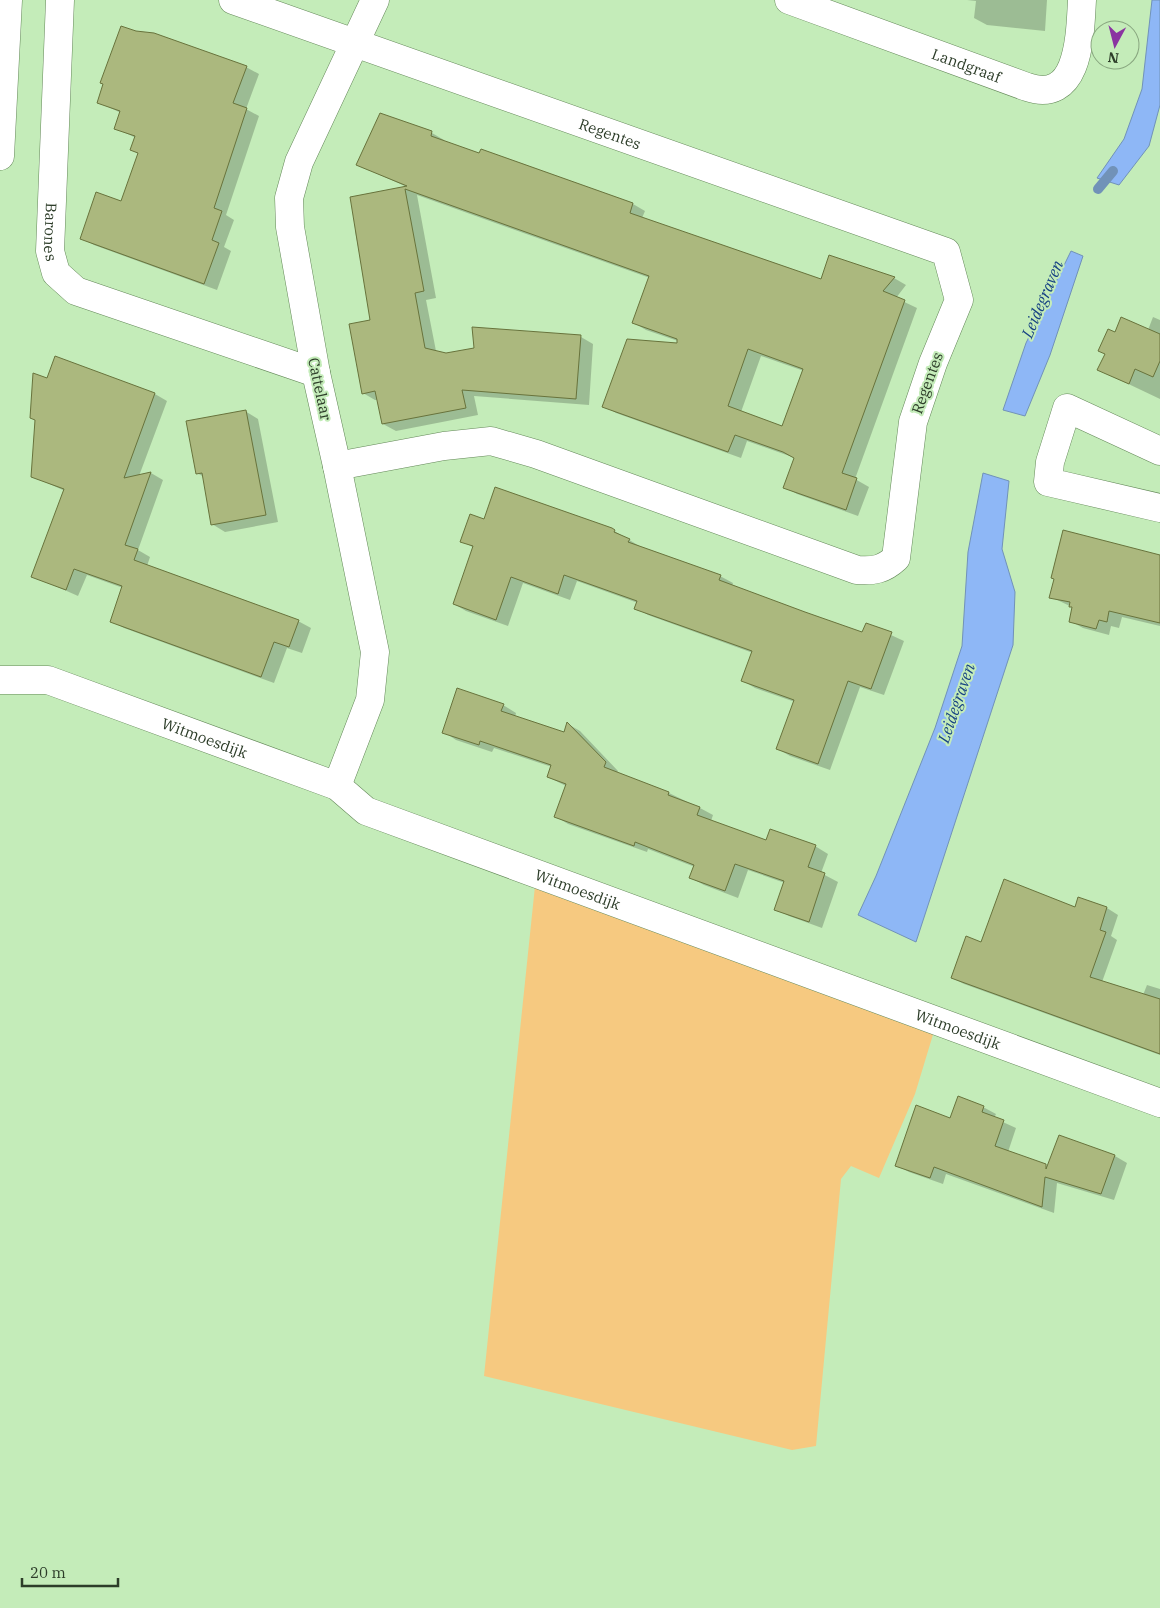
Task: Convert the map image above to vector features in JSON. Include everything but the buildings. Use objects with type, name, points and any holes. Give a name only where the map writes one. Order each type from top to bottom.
[{"type":"street","points":[[0,156],[8,0]]},
{"type":"street","name":"Barones","points":[[60,0],[50,251],[56,273],[76,291],[316,373]]},
{"type":"street","points":[[233,0],[355,42]]},
{"type":"street","name":"Cattelaar","points":[[336,786],[370,700],[374,652],[337,466],[316,373],[290,227],[290,198],[298,162],[374,0]]},
{"type":"street","name":"Landgraaf","points":[[789,0],[1027,87],[1043,90],[1064,81],[1073,68],[1082,0]]},
{"type":"street","name":"Regentes","points":[[337,466],[444,446],[492,441],[536,454],[857,570],[874,571],[886,567],[896,558],[913,422],[933,363],[959,300],[946,252],[355,42]]},
{"type":"street","points":[[1160,451],[1067,408],[1050,462],[1048,482],[1160,508]]},
{"type":"street","name":"Witmoesdijk","points":[[0,680],[48,680],[336,786],[366,811],[1160,1103]]},
{"type":"shaded area","points":[[535,886],[935,1028],[915,1094],[879,1178],[851,1166],[841,1179],[816,1446],[792,1450],[484,1376]]},
{"type":"water","points":[[1152,0],[1160,0],[1160,105],[1149,146],[1119,185],[1097,178],[1124,139],[1142,89]]},
{"type":"water","points":[[1071,251],[1083,256],[1050,355],[1025,416],[1003,410],[1026,343]]},
{"type":"water","points":[[983,473],[1009,481],[1002,549],[1015,592],[1013,645],[916,942],[858,915],[876,876],[935,728],[962,646],[968,552]]},
{"type":"waterway","name":"Leidegraven","points":[[1098,189],[1113,171]]}]
